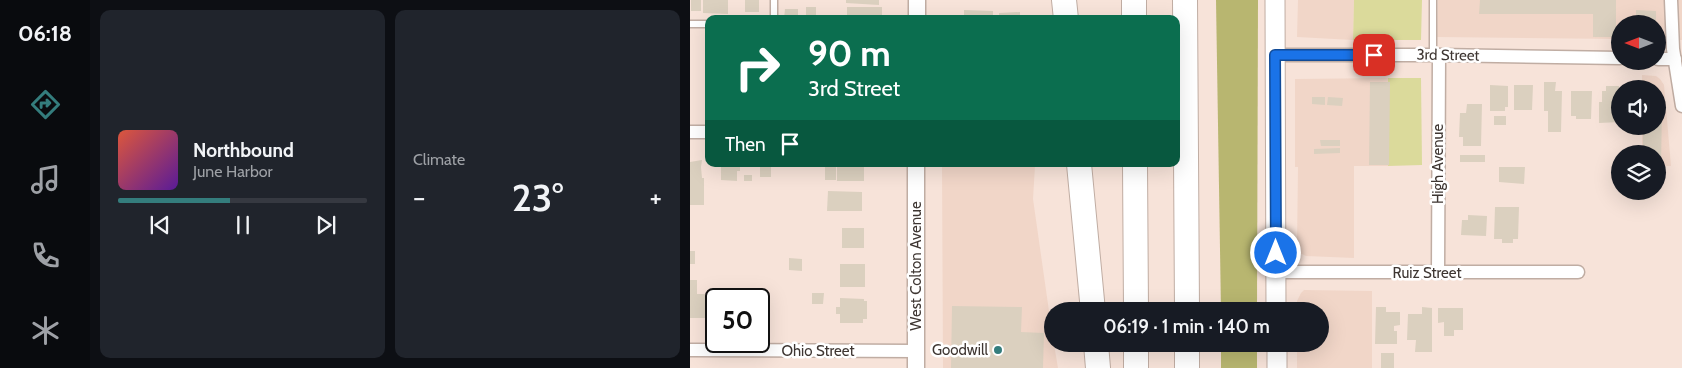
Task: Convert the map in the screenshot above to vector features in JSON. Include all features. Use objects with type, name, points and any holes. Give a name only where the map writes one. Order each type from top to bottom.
[{"type":"highway","points":[[1064,0],[1066,15]]},
{"type":"highway","points":[[1134,0],[1134,15]]},
{"type":"highway","points":[[1185,0],[1187,302]]},
{"type":"highway","points":[[1079,167],[1092,302]]},
{"type":"highway","points":[[1135,167],[1136,302]]},
{"type":"highway","points":[[1097,352],[1098,368]]},
{"type":"highway","points":[[1136,352],[1136,368]]},
{"type":"highway","points":[[1187,352],[1187,368]]},
{"type":"main road","points":[[1275,0],[1276,302]]},
{"type":"main road","points":[[1277,352],[1277,368]]},
{"type":"street","points":[[917,0],[917,15]]},
{"type":"street","points":[[1672,0],[1671,18],[1682,106]]},
{"type":"street","name":"3rd Street","points":[[1275,55],[1611,58]]},
{"type":"street","name":"High Avenue","points":[[1436,55],[1438,274]]},
{"type":"street","points":[[1666,59],[1675,59]]},
{"type":"street","points":[[690,132],[705,132]]},
{"type":"street","name":"West Colton Avenue","points":[[916,167],[916,368]]},
{"type":"street","name":"Ruiz Street","points":[[1276,272],[1438,274],[1578,272]]},
{"type":"street","name":"Ohio Street","points":[[690,350],[916,351]]},
{"type":"lane","points":[[774,0],[774,15]]},
{"type":"lane","points":[[1433,0],[1436,55]]},
{"type":"lane","points":[[690,24],[705,24]]},
{"type":"shaded area","points":[[1216,0],[1258,0],[1257,302],[1221,302]]},
{"type":"shaded area","points":[[1298,0],[1354,0],[1353,40],[1297,37]]},
{"type":"shaded area","points":[[1354,0],[1422,0],[1421,40],[1353,40]]},
{"type":"shaded area","points":[[1438,0],[1682,0],[1682,40],[1666,39],[1666,15],[1611,15],[1611,39],[1437,37]]},
{"type":"shaded area","points":[[1642,75],[1656,76],[1661,80],[1642,80]]},
{"type":"shaded area","points":[[1388,78],[1388,166],[1354,166],[1354,258],[1306,256],[1300,253],[1297,246],[1298,167],[1295,167],[1295,79]]},
{"type":"shaded area","points":[[1388,78],[1421,78],[1422,165],[1388,166]]},
{"type":"shaded area","points":[[1666,108],[1671,166],[1666,166],[1666,145],[1642,145],[1642,135],[1666,135]]},
{"type":"shaded area","points":[[942,167],[1035,167],[1033,199],[1048,302],[1044,302],[1044,352],[1055,352],[1058,368],[943,368]]},
{"type":"shaded area","points":[[1304,290],[1372,291],[1372,368],[1297,368],[1297,352],[1329,352],[1329,302],[1297,302]]},
{"type":"shaded area","points":[[1221,352],[1257,352],[1257,368],[1221,368]]},
{"type":"building","points":[[691,0],[701,0],[701,11],[691,11]]},
{"type":"building","points":[[703,0],[728,0],[728,14],[703,13]]},
{"type":"building","points":[[745,0],[759,0],[759,12],[745,12]]},
{"type":"building","points":[[846,0],[879,0],[879,5],[846,3]]},
{"type":"building","points":[[1480,0],[1616,0],[1616,15],[1611,15],[1611,37],[1593,37],[1593,14],[1479,14]]},
{"type":"building","points":[[806,7],[816,7],[816,15],[806,15]]},
{"type":"building","points":[[847,7],[882,7],[882,15],[847,15]]},
{"type":"building","points":[[785,9],[798,9],[798,15],[784,15]]},
{"type":"building","points":[[964,10],[993,11],[993,15],[964,15]]},
{"type":"building","points":[[1636,10],[1656,11],[1656,15],[1636,15]]},
{"type":"building","points":[[1020,12],[1020,15],[999,15],[999,13]]},
{"type":"building","points":[[1370,82],[1390,82],[1389,165],[1369,165]]},
{"type":"building","points":[[1544,82],[1556,82],[1555,91],[1562,91],[1561,132],[1548,132],[1548,111],[1544,111]]},
{"type":"building","points":[[1490,85],[1508,86],[1508,107],[1505,107],[1505,111],[1490,111]]},
{"type":"building","points":[[1514,85],[1533,85],[1532,110],[1514,110]]},
{"type":"building","points":[[1606,86],[1611,86],[1611,122],[1599,123],[1599,102],[1602,102],[1602,91],[1606,91]]},
{"type":"building","points":[[1571,91],[1592,91],[1591,119],[1576,119],[1576,116],[1571,116]]},
{"type":"building","points":[[1312,97],[1325,97],[1325,105],[1312,104]]},
{"type":"building","points":[[1328,97],[1343,98],[1342,106],[1327,105]]},
{"type":"building","points":[[1467,104],[1482,104],[1481,146],[1463,146],[1463,137],[1459,137],[1460,113],[1466,113]]},
{"type":"building","points":[[1494,116],[1506,116],[1506,125],[1494,125]]},
{"type":"building","points":[[1643,135],[1662,135],[1661,145],[1643,145]]},
{"type":"building","points":[[1320,140],[1340,140],[1340,146],[1321,146]]},
{"type":"building","points":[[1340,148],[1340,153],[1314,154],[1314,149]]},
{"type":"building","points":[[1460,155],[1485,155],[1485,162],[1460,162]]},
{"type":"building","points":[[702,160],[704,205],[690,205],[690,162]]},
{"type":"building","points":[[721,167],[740,167],[740,171],[737,171],[737,181],[721,180]]},
{"type":"building","points":[[760,167],[771,167],[771,177],[760,177]]},
{"type":"building","points":[[825,167],[836,167],[836,180],[825,180]]},
{"type":"building","points":[[837,167],[864,167],[864,181],[837,181]]},
{"type":"building","points":[[1499,167],[1525,167],[1524,184],[1499,182]]},
{"type":"building","points":[[744,175],[752,175],[752,181],[744,181]]},
{"type":"building","points":[[828,191],[862,192],[862,211],[827,211]]},
{"type":"building","points":[[1495,207],[1519,207],[1518,239],[1513,239],[1513,243],[1502,243],[1502,239],[1494,239]]},
{"type":"building","points":[[1468,215],[1487,216],[1486,236],[1461,235],[1462,220],[1468,220]]},
{"type":"building","points":[[842,228],[864,228],[864,248],[842,248]]},
{"type":"building","points":[[690,251],[695,251],[695,264],[690,264]]},
{"type":"building","points":[[789,258],[802,259],[802,271],[789,270]]},
{"type":"building","points":[[840,264],[865,264],[865,287],[840,287]]},
{"type":"building","points":[[690,280],[697,280],[697,294],[705,294],[705,318],[690,318]]},
{"type":"building","points":[[812,293],[824,293],[823,304],[812,304]]},
{"type":"building","points":[[840,298],[864,299],[864,301],[867,301],[867,319],[863,319],[863,323],[840,323],[840,314],[836,314],[836,307],[840,307]]},
{"type":"building","name":"Goodwill","points":[[952,306],[1022,307],[1021,332],[1044,333],[1043,368],[951,368]]},
{"type":"building","points":[[1376,307],[1386,307],[1386,312],[1400,312],[1400,325],[1394,326],[1394,331],[1397,331],[1397,344],[1375,344]]},
{"type":"building","points":[[1422,307],[1432,308],[1432,352],[1415,352],[1416,340],[1407,340],[1408,314],[1422,314]]},
{"type":"building","points":[[1438,308],[1463,308],[1463,330],[1454,330],[1454,336],[1444,336],[1444,322],[1438,323]]},
{"type":"building","points":[[1381,353],[1394,353],[1394,368],[1381,368]]},
{"type":"place","name":"Goodwill","points":[[998,350]]},
{"type":"route","points":[[1276,253],[1275,55],[1374,55]]}]
